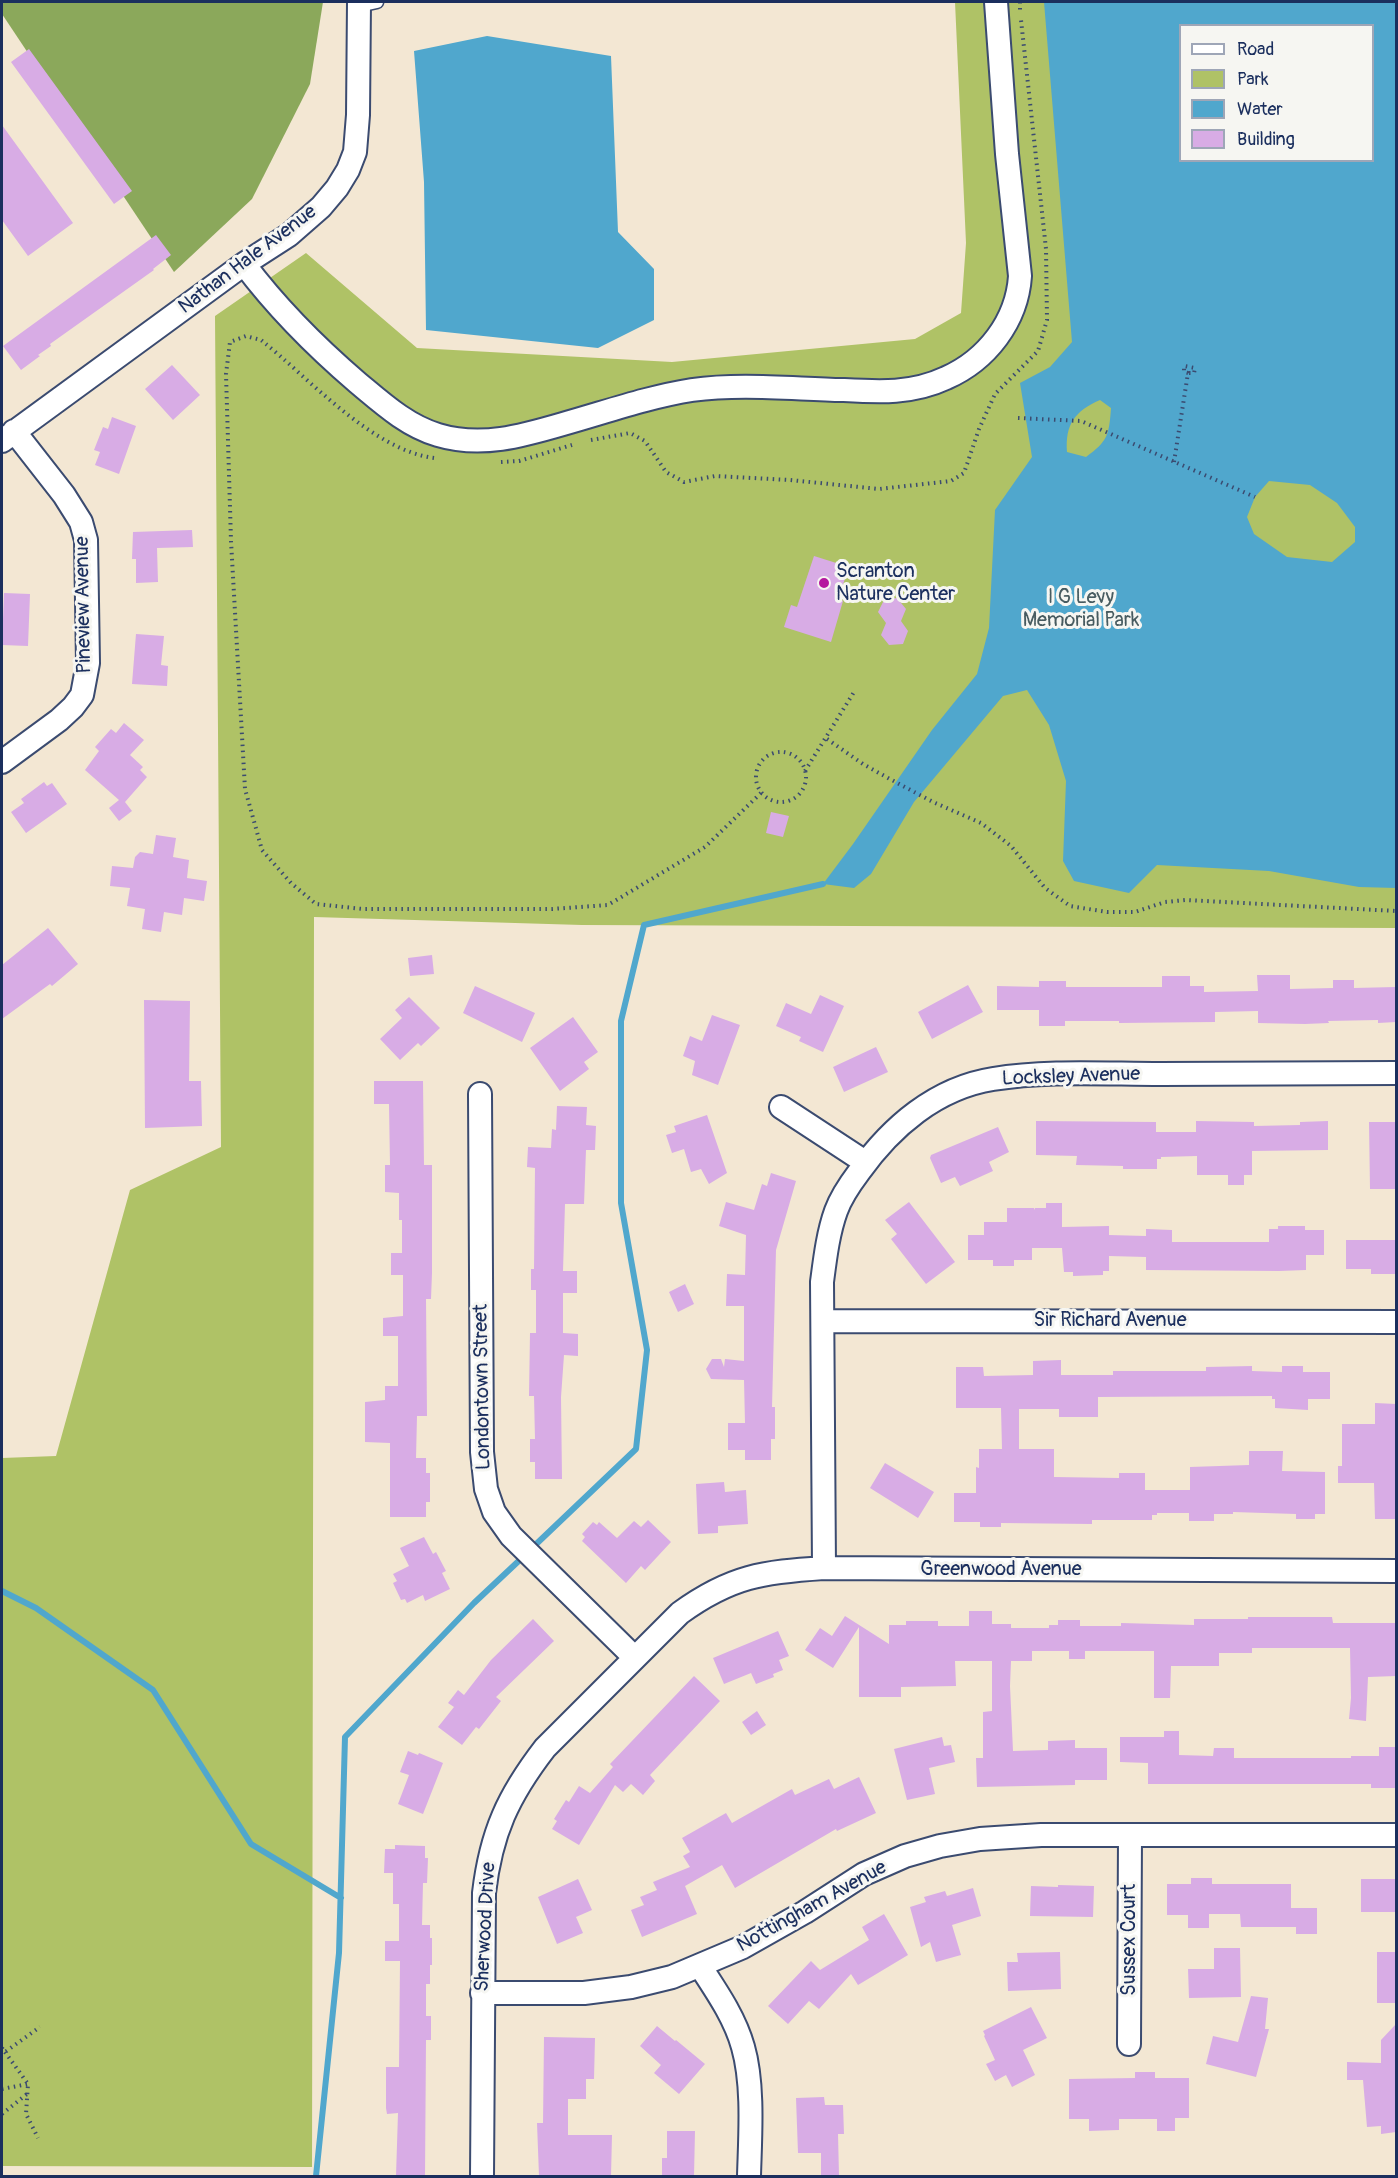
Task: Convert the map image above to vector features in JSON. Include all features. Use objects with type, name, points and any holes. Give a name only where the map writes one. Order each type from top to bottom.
[{"type":"street","points":[[244,264],[284,314],[386,407],[417,427],[457,440],[483,441],[520,436],[662,396],[693,390],[735,387],[896,392],[924,387],[956,373],[983,353],[1005,327],[1019,289],[1020,276],[1007,154],[996,2]]},
{"type":"street","name":"Nathan Hale Avenue","points":[[8,436],[244,264],[289,235],[321,207],[337,188],[355,152],[365,3]]},
{"type":"street","name":"Pineview Avenue","points":[[2,762],[73,707],[82,695],[88,663],[86,540],[81,522],[64,495],[8,436]]},
{"type":"street","name":"Locksley Avenue","points":[[824,1568],[822,1282],[825,1258],[835,1212],[844,1193],[885,1139],[910,1115],[940,1097],[966,1086],[992,1079],[1053,1074],[1396,1073]]},
{"type":"street","name":"Londontown Street","points":[[480,1094],[482,1452],[486,1489],[494,1512],[512,1536],[634,1658]]},
{"type":"street","points":[[781,1107],[866,1162]]},
{"type":"street","name":"Sir Richard Avenue","points":[[823,1321],[1396,1322]]},
{"type":"street","name":"Greenwood Avenue","points":[[634,1658],[680,1613],[700,1599],[723,1586],[781,1571],[824,1568],[1396,1571]]},
{"type":"street","name":"Sherwood Drive","points":[[482,2176],[484,1893],[495,1833],[507,1805],[526,1772],[545,1748],[634,1658]]},
{"type":"street","name":"Nottingham Avenue","points":[[482,1992],[584,1993],[632,1987],[672,1977],[743,1947],[805,1912],[864,1874],[905,1856],[940,1846],[980,1839],[1041,1835],[1396,1835]]},
{"type":"street","name":"Sussex Court","points":[[1129,2044],[1130,1836]]},
{"type":"street","points":[[700,1966],[724,2004],[743,2048],[747,2069],[749,2176]]},
{"type":"path","points":[[496,463],[519,461],[592,439],[630,433],[645,441],[666,472],[684,482],[715,476],[790,480],[879,489],[951,481],[964,473],[979,429],[995,394],[1038,351],[1047,320],[1046,249],[1020,2]]},
{"type":"path","points":[[436,458],[390,443],[343,410],[261,340],[246,336],[230,342],[226,374],[231,541],[245,789],[262,850],[291,883],[316,904],[363,909],[552,909],[608,905],[705,847],[762,792]]},
{"type":"path","points":[[1174,462],[1188,373]]},
{"type":"path","points":[[1018,418],[1081,421],[1256,497]]},
{"type":"path","points":[[805,772],[854,692]]},
{"type":"path","points":[[827,738],[863,764],[888,778],[933,802],[981,823],[1011,846],[1045,888],[1070,906],[1107,912],[1135,912],[1165,902],[1186,900],[1396,911]]},
{"type":"path","points":[[779,752],[792,755],[803,765],[806,779],[801,792],[790,801],[776,802],[763,795],[762,792],[756,783],[757,769],[765,758],[779,752]]},
{"type":"path","points":[[38,2138],[26,2114],[28,2084],[3,2050],[40,2027]]},
{"type":"path","points":[[2,2089],[28,2084]]},
{"type":"path","points":[[2,2114],[27,2093]]},
{"type":"green space","points":[[2,2],[323,2],[310,84],[252,199],[174,272],[2,14]]},
{"type":"green space","name":"I G Levy Memorial Park","points":[[955,2],[1396,2],[1396,928],[582,925],[314,917],[312,2167],[2,2166],[2,1458],[56,1456],[130,1190],[221,1147],[215,316],[306,253],[417,348],[672,362],[915,339],[961,313],[966,243]]},
{"type":"water","points":[[1044,2],[1396,2],[1396,888],[1359,887],[1269,871],[1157,865],[1129,893],[1074,881],[1063,861],[1066,781],[1049,725],[1027,690],[1003,696],[914,802],[871,874],[854,888],[823,884],[932,730],[977,674],[989,628],[995,510],[1032,457],[1020,383],[1050,367],[1072,342]],"holes":[[[1100,400],[1111,408],[1109,425],[1103,442],[1086,457],[1067,452],[1068,434],[1073,420],[1084,409]],[[1269,481],[1310,485],[1337,503],[1355,527],[1355,542],[1332,562],[1287,557],[1254,534],[1247,517],[1255,497]]]},
{"type":"water","points":[[487,36],[611,56],[618,232],[654,269],[654,320],[598,348],[426,330],[424,182],[414,51]]},
{"type":"building","points":[[29,49],[132,191],[114,204],[11,62]]},
{"type":"building","points":[[2,125],[73,223],[28,256],[2,220]]},
{"type":"building","points":[[156,235],[171,255],[154,270],[50,344],[51,346],[38,355],[40,356],[21,370],[3,346]]},
{"type":"building","points":[[172,365],[200,395],[173,420],[145,389]]},
{"type":"building","points":[[112,417],[136,426],[119,474],[95,465],[100,452],[94,450],[103,427],[108,429]]},
{"type":"building","points":[[192,530],[193,547],[157,548],[158,582],[136,583],[136,559],[132,559],[133,532]]},
{"type":"building","name":"Scranton Nature Center","points":[[814,556],[849,567],[838,599],[843,601],[831,642],[784,627],[791,605],[797,607]]},
{"type":"building","points":[[4,593],[30,594],[28,646],[2,645]]},
{"type":"building","points":[[897,598],[906,609],[901,621],[908,631],[903,644],[889,645],[881,635],[886,623],[878,612],[884,600]]},
{"type":"building","points":[[136,634],[164,636],[161,665],[168,666],[167,686],[132,684]]},
{"type":"building","points":[[124,723],[144,740],[130,755],[143,767],[140,770],[147,777],[125,802],[132,811],[119,821],[109,808],[119,800],[85,770],[99,751],[95,747],[111,729],[116,733]]},
{"type":"building","points":[[44,782],[47,786],[52,783],[67,804],[26,833],[11,812],[24,803],[21,799]]},
{"type":"building","points":[[771,812],[789,816],[783,837],[766,833]]},
{"type":"building","points":[[156,835],[176,838],[173,857],[189,860],[187,878],[207,881],[204,901],[184,898],[182,915],[164,912],[161,932],[142,929],[145,909],[127,906],[130,888],[110,886],[112,866],[133,868],[135,857],[140,852],[153,854]]},
{"type":"building","points":[[48,928],[78,964],[52,986],[50,984],[2,1019],[2,965]]},
{"type":"building","points":[[432,955],[434,974],[410,976],[408,958]]},
{"type":"building","points":[[1257,975],[1290,975],[1290,989],[1333,988],[1333,980],[1354,980],[1354,988],[1396,987],[1396,1022],[1378,1023],[1378,1020],[1305,1024],[1258,1023],[1258,1011],[1215,1012],[1215,1022],[1065,1021],[1065,1026],[1039,1026],[1039,1010],[997,1010],[997,986],[1039,987],[1039,981],[1066,981],[1066,987],[1162,987],[1162,976],[1190,976],[1190,986],[1204,986],[1204,992],[1258,991]]},
{"type":"building","points":[[968,985],[983,1012],[932,1039],[918,1012]]},
{"type":"building","points":[[475,986],[535,1013],[522,1042],[463,1013]]},
{"type":"building","points":[[820,995],[844,1006],[823,1052],[799,1041],[801,1037],[776,1026],[786,1003],[811,1014]]},
{"type":"building","points":[[409,997],[440,1028],[421,1046],[418,1043],[400,1060],[380,1039],[402,1018],[395,1010]]},
{"type":"building","points":[[144,1000],[190,1001],[189,1081],[201,1081],[202,1126],[145,1128]]},
{"type":"building","points":[[712,1015],[740,1025],[718,1085],[692,1075],[695,1061],[683,1056],[690,1036],[702,1041]]},
{"type":"building","points":[[573,1017],[598,1052],[584,1062],[589,1069],[560,1091],[530,1048]]},
{"type":"building","points":[[876,1047],[888,1072],[844,1092],[833,1067]]},
{"type":"building","points":[[374,1081],[423,1081],[424,1165],[432,1165],[432,1273],[431,1299],[426,1299],[427,1416],[417,1416],[416,1458],[426,1458],[426,1473],[430,1473],[430,1502],[426,1502],[426,1517],[390,1517],[390,1443],[365,1442],[365,1402],[385,1400],[385,1386],[398,1386],[398,1336],[383,1336],[383,1318],[403,1316],[403,1275],[391,1275],[391,1253],[402,1253],[399,1193],[385,1192],[385,1165],[390,1165],[389,1104],[374,1104]]},
{"type":"building","points":[[557,1106],[587,1107],[586,1125],[596,1126],[595,1150],[586,1150],[584,1204],[565,1204],[563,1271],[577,1271],[577,1293],[563,1293],[563,1333],[578,1334],[578,1356],[564,1355],[561,1397],[562,1479],[535,1479],[535,1462],[530,1462],[530,1439],[535,1439],[534,1396],[529,1396],[530,1333],[536,1333],[536,1290],[531,1290],[531,1269],[534,1269],[535,1168],[527,1167],[528,1147],[551,1148],[552,1129],[556,1130]]},
{"type":"building","points":[[707,1115],[727,1173],[709,1184],[701,1169],[691,1172],[684,1149],[672,1153],[666,1135],[676,1132],[674,1126]]},
{"type":"building","points":[[1036,1121],[1156,1122],[1156,1132],[1196,1132],[1196,1121],[1254,1122],[1254,1126],[1300,1125],[1300,1122],[1328,1121],[1328,1150],[1252,1151],[1252,1175],[1244,1175],[1244,1185],[1228,1185],[1228,1175],[1197,1175],[1197,1156],[1161,1157],[1157,1159],[1157,1169],[1123,1169],[1123,1166],[1076,1165],[1077,1156],[1036,1155]]},
{"type":"building","points":[[1369,1122],[1396,1122],[1396,1189],[1370,1189]]},
{"type":"building","points":[[998,1127],[1009,1152],[989,1162],[993,1171],[960,1186],[955,1177],[941,1183],[930,1158],[931,1155]]},
{"type":"building","points":[[771,1173],[796,1181],[776,1250],[772,1407],[775,1407],[775,1439],[771,1439],[771,1460],[745,1460],[745,1450],[728,1450],[728,1423],[745,1423],[744,1380],[711,1379],[706,1369],[712,1359],[721,1359],[724,1367],[725,1359],[744,1361],[744,1306],[726,1306],[727,1274],[745,1275],[746,1235],[719,1226],[726,1202],[754,1210],[762,1184],[767,1186]]},
{"type":"building","points":[[909,1202],[955,1262],[926,1284],[891,1239],[897,1234],[885,1220]]},
{"type":"building","points":[[1046,1203],[1062,1203],[1062,1227],[1109,1226],[1109,1235],[1146,1236],[1146,1229],[1172,1230],[1172,1242],[1269,1242],[1269,1229],[1278,1229],[1278,1226],[1305,1226],[1305,1230],[1324,1230],[1324,1255],[1306,1255],[1306,1270],[1279,1271],[1146,1270],[1146,1257],[1109,1256],[1109,1271],[1103,1271],[1103,1275],[1073,1276],[1073,1272],[1064,1272],[1062,1248],[1032,1248],[1032,1260],[1014,1260],[1014,1266],[993,1266],[993,1260],[968,1260],[968,1235],[984,1235],[984,1222],[1007,1222],[1007,1208],[1034,1208],[1035,1210],[1035,1208],[1046,1208]]},
{"type":"building","points":[[1346,1240],[1396,1240],[1396,1274],[1371,1274],[1371,1269],[1346,1269]]},
{"type":"building","points":[[685,1284],[694,1304],[678,1312],[669,1292]]},
{"type":"building","points":[[1061,1360],[1061,1375],[1113,1375],[1113,1371],[1206,1371],[1206,1367],[1252,1366],[1252,1371],[1282,1372],[1282,1366],[1303,1366],[1303,1372],[1330,1372],[1330,1399],[1308,1399],[1308,1410],[1275,1408],[1275,1399],[1272,1399],[1272,1396],[1098,1397],[1098,1417],[1059,1417],[1059,1409],[1019,1409],[1019,1449],[1054,1449],[1054,1477],[1119,1478],[1119,1473],[1145,1473],[1145,1490],[1190,1490],[1190,1467],[1249,1465],[1249,1451],[1283,1451],[1282,1471],[1325,1472],[1325,1514],[1315,1514],[1315,1519],[1296,1519],[1296,1514],[1233,1512],[1233,1514],[1214,1514],[1214,1521],[1189,1521],[1189,1513],[1157,1513],[1157,1515],[1152,1515],[1152,1520],[1092,1520],[1092,1524],[1001,1523],[1001,1527],[980,1527],[980,1522],[954,1522],[954,1493],[976,1493],[979,1449],[1002,1449],[1001,1408],[956,1408],[956,1367],[983,1367],[984,1376],[1033,1375],[1033,1361]]},
{"type":"building","points":[[1375,1403],[1396,1404],[1396,1519],[1375,1519],[1374,1483],[1338,1483],[1338,1466],[1342,1466],[1342,1424],[1375,1424]]},
{"type":"building","points":[[885,1463],[934,1492],[918,1518],[870,1488]]},
{"type":"building","points":[[724,1482],[725,1492],[746,1490],[748,1524],[718,1526],[718,1533],[698,1534],[696,1484]]},
{"type":"building","points":[[648,1520],[671,1542],[645,1570],[641,1566],[626,1583],[582,1541],[585,1537],[582,1534],[593,1522],[597,1525],[599,1522],[617,1538],[634,1521],[641,1527]]},
{"type":"building","points":[[424,1537],[433,1554],[436,1552],[446,1571],[442,1573],[450,1589],[425,1601],[423,1595],[407,1603],[405,1599],[401,1600],[393,1583],[397,1581],[393,1574],[409,1566],[400,1548]]},
{"type":"building","points":[[969,1611],[992,1611],[992,1624],[1011,1624],[1011,1628],[1049,1628],[1049,1625],[1058,1625],[1058,1620],[1080,1620],[1080,1626],[1121,1626],[1121,1623],[1194,1625],[1194,1619],[1248,1619],[1248,1617],[1332,1617],[1333,1623],[1396,1623],[1396,1676],[1368,1677],[1366,1721],[1349,1719],[1350,1648],[1252,1648],[1252,1653],[1219,1653],[1219,1666],[1171,1666],[1170,1698],[1154,1698],[1154,1651],[1085,1651],[1085,1659],[1069,1659],[1069,1651],[1032,1651],[1032,1661],[1011,1661],[1013,1751],[1048,1750],[1048,1741],[1075,1740],[1075,1748],[1107,1748],[1107,1780],[1075,1780],[1075,1785],[977,1787],[976,1758],[983,1758],[983,1712],[992,1711],[992,1661],[955,1661],[956,1686],[901,1687],[901,1697],[859,1697],[859,1627],[833,1668],[805,1650],[820,1628],[832,1636],[845,1616],[889,1644],[889,1625],[906,1625],[906,1621],[938,1621],[938,1626],[969,1626]]},
{"type":"building","points":[[533,1619],[554,1641],[496,1697],[501,1701],[479,1729],[476,1727],[462,1745],[438,1727],[454,1707],[448,1703],[458,1690],[464,1695],[491,1660]]},
{"type":"building","points":[[778,1631],[789,1656],[779,1660],[783,1670],[773,1674],[774,1677],[756,1684],[751,1673],[724,1684],[713,1658]]},
{"type":"building","points":[[694,1676],[720,1701],[650,1775],[655,1781],[643,1795],[631,1784],[623,1792],[615,1785],[579,1845],[552,1829],[557,1821],[554,1819],[566,1800],[569,1802],[579,1786],[590,1793],[613,1767],[610,1764]]},
{"type":"building","points":[[757,1711],[766,1725],[751,1735],[742,1722]]},
{"type":"building","points":[[1164,1731],[1179,1731],[1179,1755],[1213,1756],[1214,1748],[1234,1748],[1234,1758],[1351,1758],[1351,1756],[1379,1756],[1379,1747],[1396,1747],[1396,1788],[1371,1788],[1371,1784],[1148,1784],[1148,1763],[1120,1762],[1120,1737],[1164,1737]]},
{"type":"building","points":[[942,1737],[944,1746],[951,1745],[955,1762],[929,1768],[935,1794],[907,1800],[894,1749]]},
{"type":"building","points":[[408,1751],[443,1763],[423,1814],[398,1804],[409,1775],[400,1772]]},
{"type":"building","points":[[859,1777],[876,1813],[837,1831],[836,1829],[735,1888],[722,1865],[685,1886],[697,1914],[642,1937],[631,1910],[644,1905],[640,1897],[657,1890],[653,1882],[690,1867],[683,1856],[690,1852],[682,1838],[726,1813],[732,1823],[792,1789],[795,1795],[829,1779],[834,1789]]},
{"type":"building","points":[[395,1845],[425,1846],[425,1858],[428,1858],[427,1883],[423,1883],[422,1925],[430,1925],[430,1938],[432,1938],[430,1984],[426,1984],[426,2016],[431,2016],[431,2040],[426,2040],[425,2176],[396,2176],[398,2113],[387,2114],[386,2108],[386,2067],[399,2067],[400,1961],[385,1961],[385,1941],[399,1941],[399,1904],[393,1904],[393,1873],[384,1873],[385,1849],[395,1849]]},
{"type":"building","points":[[1191,1878],[1212,1878],[1212,1884],[1291,1884],[1291,1908],[1317,1908],[1317,1934],[1296,1934],[1296,1927],[1241,1927],[1240,1914],[1209,1914],[1209,1928],[1188,1928],[1188,1915],[1167,1915],[1167,1884],[1191,1884]]},
{"type":"building","points":[[578,1879],[592,1910],[576,1917],[583,1933],[557,1944],[538,1897]]},
{"type":"building","points":[[1361,1879],[1396,1879],[1396,1912],[1361,1912]]},
{"type":"building","points":[[1058,1885],[1094,1886],[1093,1917],[1030,1916],[1031,1886],[1058,1887]]},
{"type":"building","points":[[973,1888],[981,1916],[952,1925],[961,1955],[936,1962],[930,1942],[921,1947],[910,1907],[926,1902],[924,1897],[945,1891],[947,1896]]},
{"type":"building","points":[[884,1914],[908,1955],[858,1985],[851,1974],[819,2009],[809,2001],[788,2024],[768,2006],[811,1961],[820,1970],[869,1940],[862,1927]]},
{"type":"building","points":[[1214,1948],[1240,1948],[1241,1997],[1189,1998],[1188,1969],[1214,1969]]},
{"type":"building","points":[[1060,1952],[1061,1989],[1008,1991],[1007,1962],[1018,1962],[1017,1953]]},
{"type":"building","points":[[1377,1952],[1396,1952],[1396,2003],[1377,2003]]},
{"type":"building","points":[[1251,1996],[1268,1998],[1265,2029],[1269,2029],[1256,2077],[1206,2064],[1213,2036],[1238,2042]]},
{"type":"building","points":[[1031,2007],[1047,2038],[1023,2050],[1035,2075],[1012,2087],[1006,2075],[995,2081],[986,2064],[995,2060],[983,2031]]},
{"type":"building","points":[[1396,2024],[1396,2132],[1381,2134],[1381,2126],[1367,2127],[1363,2080],[1347,2080],[1347,2062],[1381,2063],[1381,2040]]},
{"type":"building","points":[[657,2026],[705,2064],[679,2094],[654,2073],[661,2065],[640,2046]]},
{"type":"building","points":[[544,2037],[595,2038],[594,2079],[586,2079],[586,2099],[568,2099],[568,2135],[612,2135],[611,2176],[539,2176],[537,2123],[543,2123]]},
{"type":"building","points":[[1135,2072],[1155,2072],[1155,2078],[1189,2078],[1189,2118],[1175,2118],[1175,2131],[1157,2131],[1157,2119],[1119,2119],[1119,2130],[1089,2131],[1089,2119],[1069,2119],[1069,2079],[1135,2078]]},
{"type":"building","points":[[824,2097],[825,2105],[843,2105],[844,2134],[838,2134],[839,2176],[821,2176],[821,2153],[798,2153],[796,2098]]},
{"type":"building","points":[[667,2131],[695,2131],[694,2176],[662,2176],[662,2158],[667,2158]]},
{"type":"waterway","points":[[531,1549],[636,1449],[647,1350],[621,1203],[621,1021],[644,925],[823,884]]},
{"type":"waterway","points":[[316,2176],[339,1953],[345,1737],[474,1603],[524,1556]]},
{"type":"waterway","points":[[2,1591],[36,1608],[153,1690],[251,1844],[341,1898]]},
{"type":"place","name":"Scranton Nature Center","points":[[824,583]]}]
